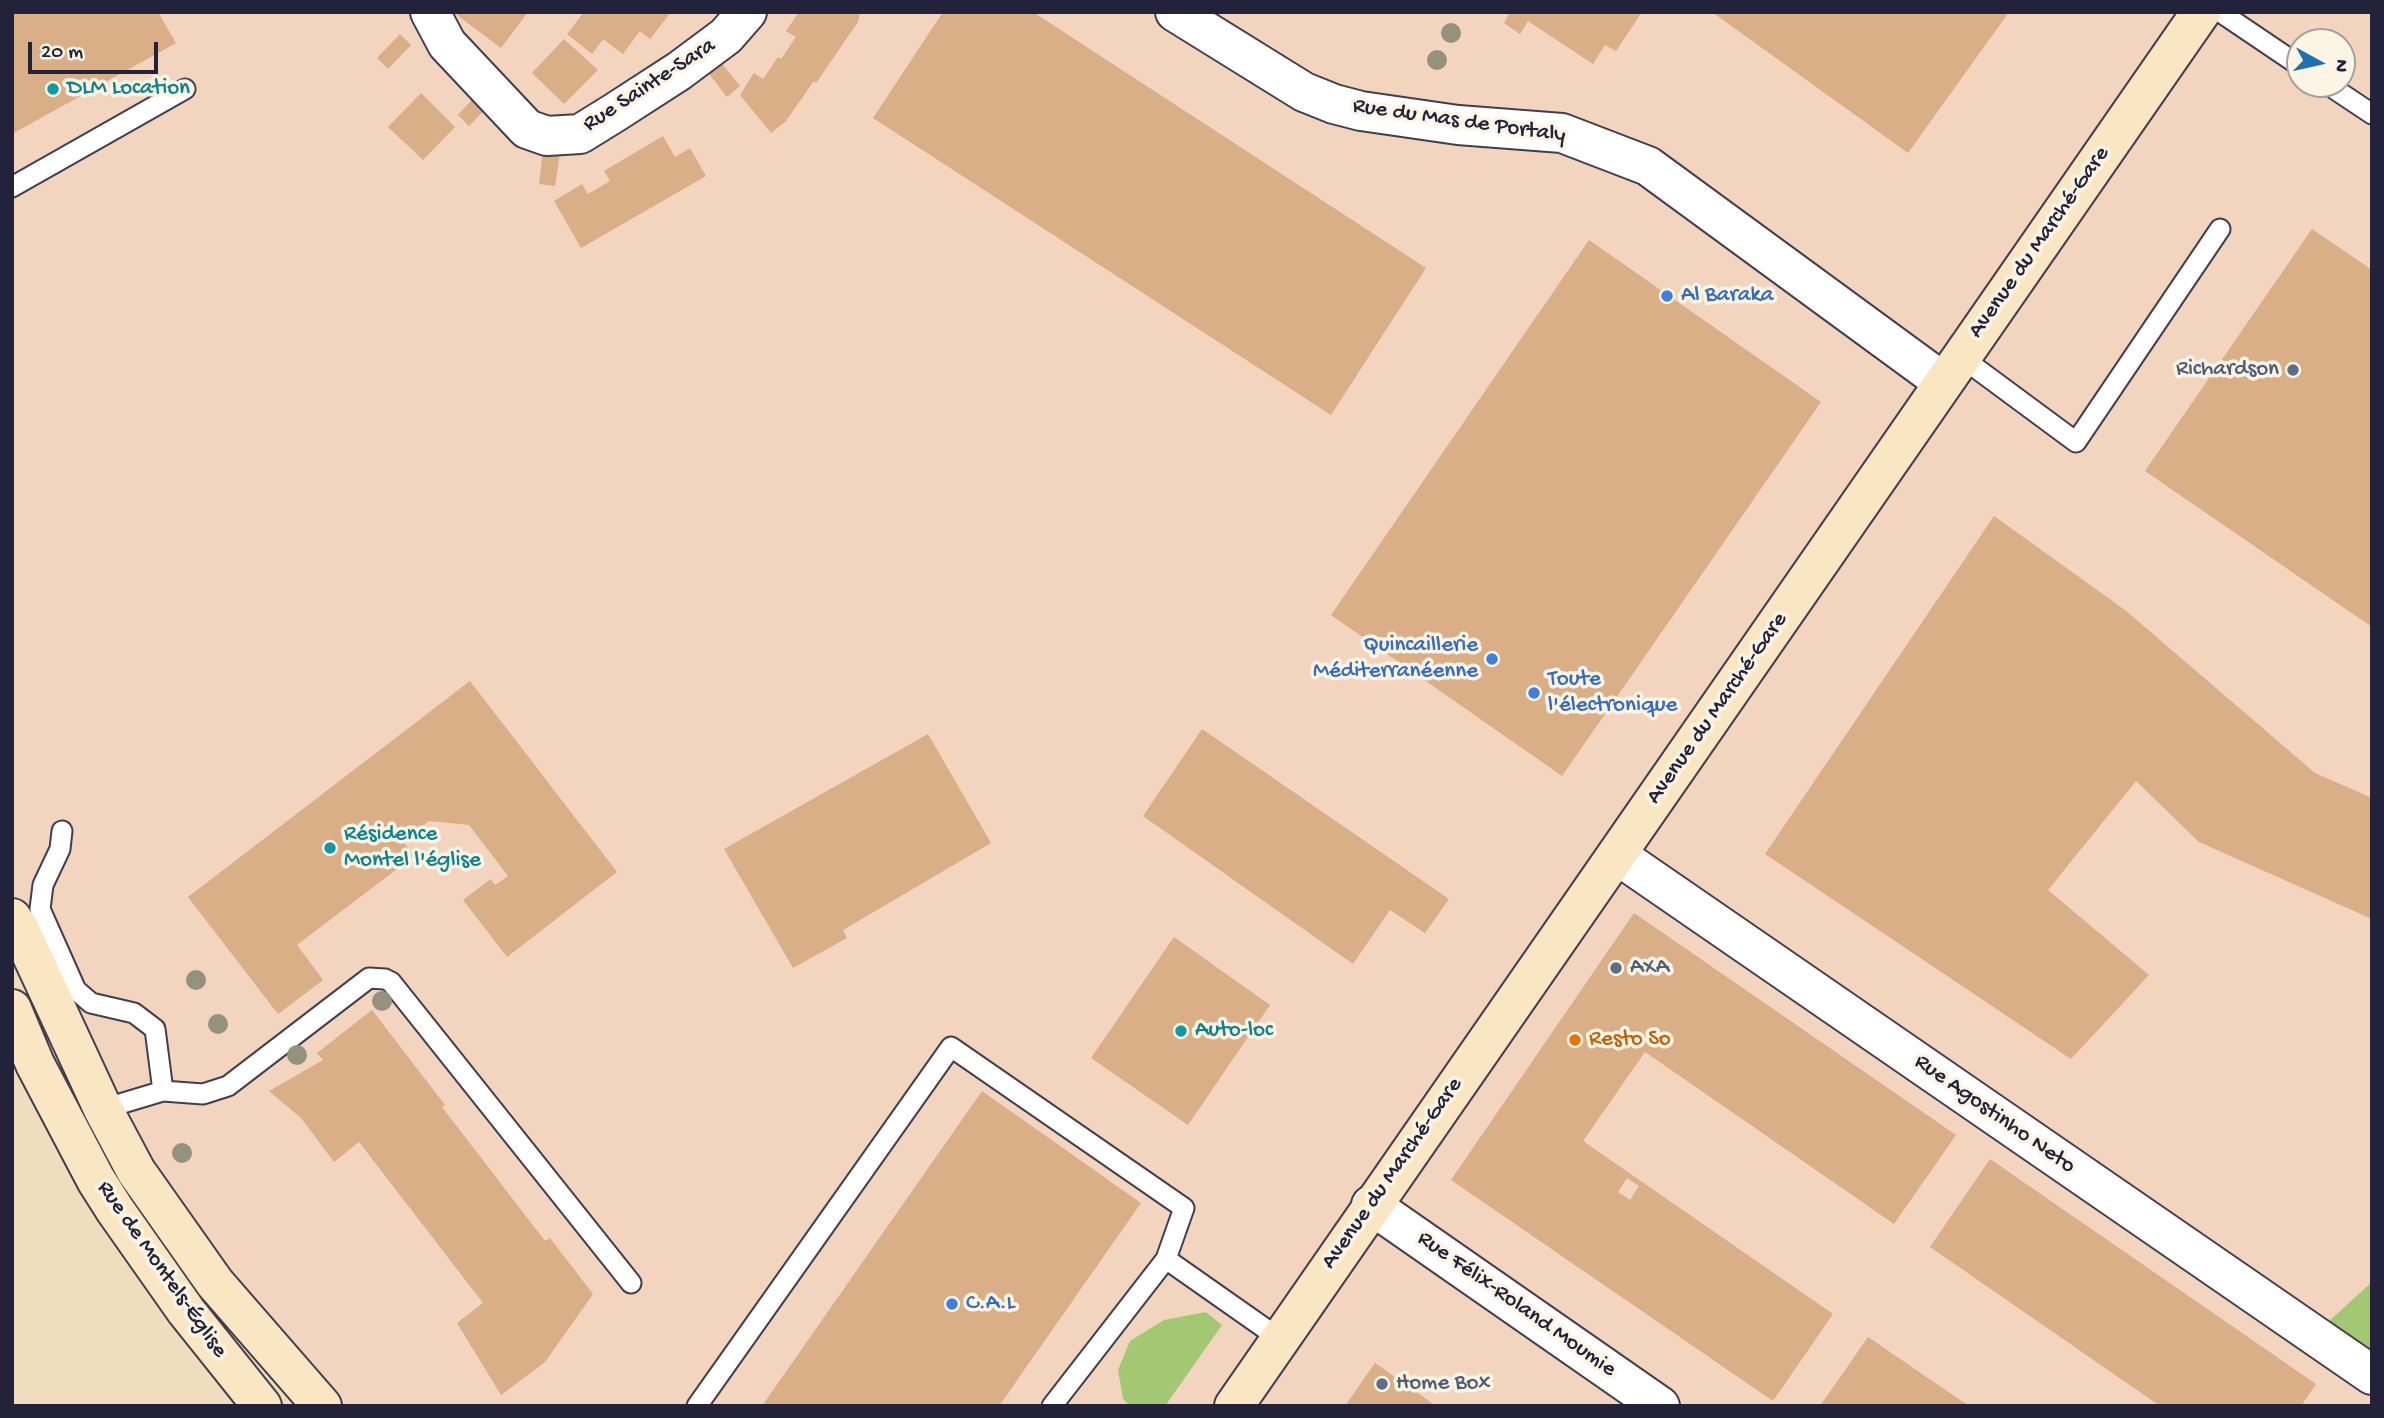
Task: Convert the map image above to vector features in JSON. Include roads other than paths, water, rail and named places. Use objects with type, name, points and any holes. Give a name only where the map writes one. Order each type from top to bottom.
[{"type":"street","name":"Rue Sainte-Sara","points":[[430,12],[447,44],[464,63],[527,129],[547,136],[580,134],[614,113],[726,36],[747,12]]},
{"type":"street","name":"Rue du Mas de Portaly","points":[[1175,12],[1304,92],[1334,104],[1361,111],[1458,125],[1562,133],[1648,166],[1952,370]]},
{"type":"street","name":"Avenue du Marché-Gare","points":[[1234,1406],[2201,12]]},
{"type":"street","name":"Rue Agostinho Neto","points":[[1617,855],[2372,1375]]},
{"type":"street","name":"Rue de Montels-Église","points":[[12,918],[103,1109],[136,1171],[215,1283],[322,1406]]},
{"type":"street","name":"Rue de Montels-Église","points":[[12,1009],[35,1064],[115,1210],[186,1311],[262,1406]]},
{"type":"street","points":[[69,1128],[103,1109]]},
{"type":"street","name":"Rue Félix-Roland Moumie","points":[[1371,1205],[1660,1406]]},
{"type":"lane","points":[[2220,12],[2286,57]]},
{"type":"lane","points":[[12,187],[185,89]]},
{"type":"lane","points":[[2348,98],[2372,114]]},
{"type":"lane","points":[[1952,370],[2076,442],[2220,229]]},
{"type":"lane","points":[[62,831],[60,849],[43,885],[40,909],[76,990],[91,1003],[134,1013],[155,1029],[163,1091]]},
{"type":"lane","points":[[103,1109],[163,1091],[203,1094],[228,1086],[369,978],[384,979],[391,982],[631,1283]]},
{"type":"lane","points":[[697,1406],[951,1047],[1184,1208],[1166,1259],[1052,1406]]},
{"type":"lane","points":[[1166,1259],[1280,1339]]},
{"type":"place","name":"DLM Location","points":[[53,89]]},
{"type":"place","name":"Al Baraka","points":[[1667,296]]},
{"type":"place","name":"Richardson","points":[[2293,370]]},
{"type":"place","name":"Quincaillerie Méditerranéenne","points":[[1492,659]]},
{"type":"place","name":"Toute l'électronique","points":[[1534,693]]},
{"type":"place","name":"Résidence Montel l'église","points":[[330,848]]},
{"type":"place","name":"AXA","points":[[1616,968]]},
{"type":"place","name":"Auto-loc","points":[[1181,1031]]},
{"type":"place","name":"Resto So","points":[[1575,1040]]},
{"type":"place","name":"C.A.L","points":[[952,1304]]},
{"type":"place","name":"Home Box","points":[[1382,1384]]}]
